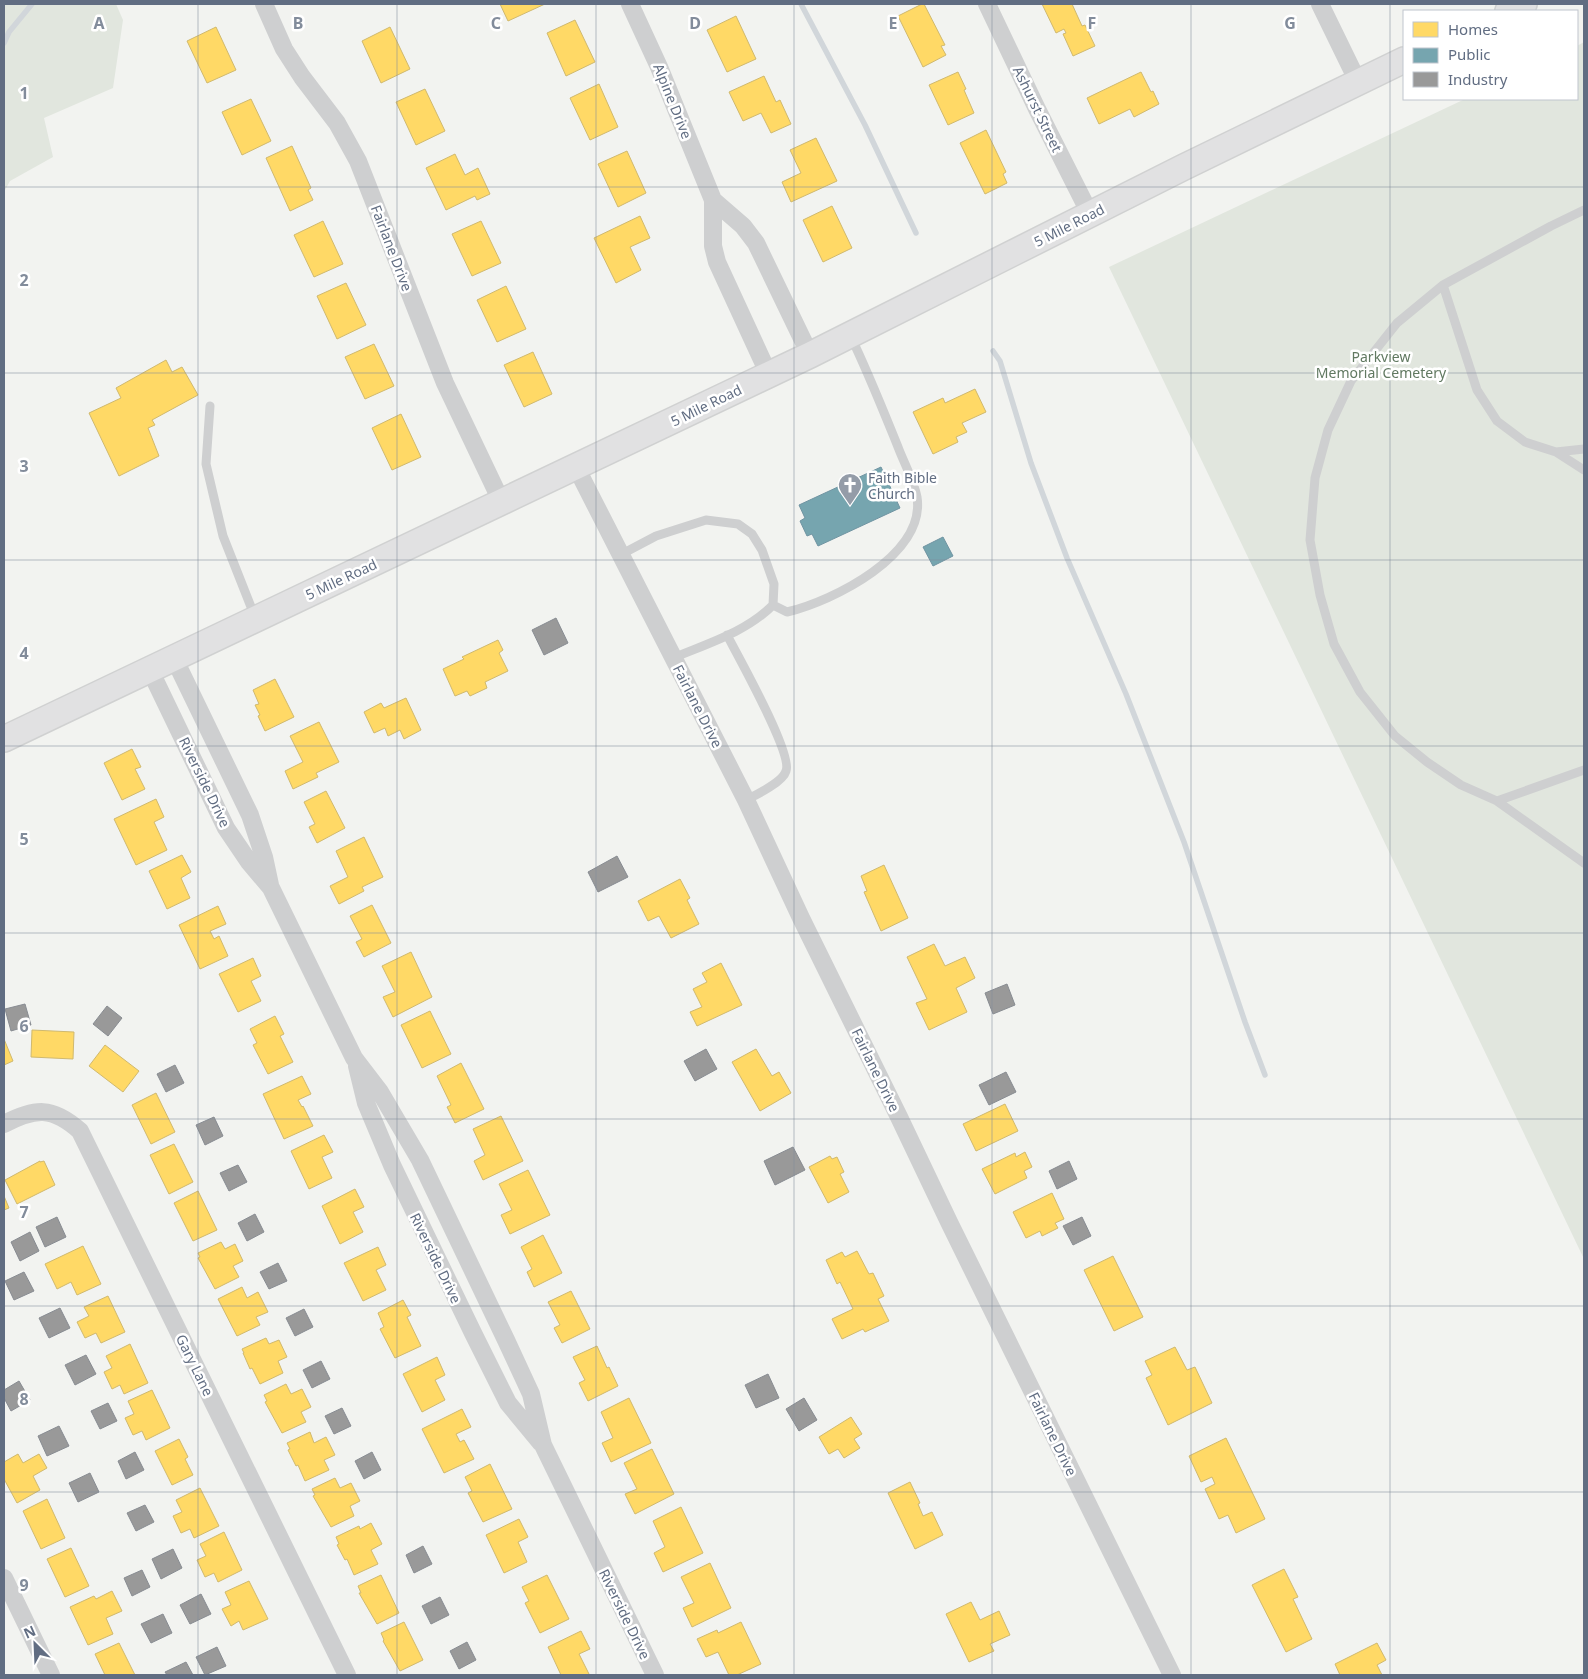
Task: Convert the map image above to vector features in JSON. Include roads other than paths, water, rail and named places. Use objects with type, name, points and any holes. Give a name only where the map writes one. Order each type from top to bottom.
[{"type":"main road","points":[[1510,10],[1524,4]]},
{"type":"main road","name":"5 Mile Road","points":[[4,739],[769,375],[1090,214],[1403,60]]},
{"type":"street","name":"Fairlane Drive","points":[[264,4],[284,49],[302,77],[337,123],[358,161],[445,383],[502,502]]},
{"type":"street","name":"Alpine Drive","points":[[630,4],[659,67],[713,200],[713,246],[717,262],[769,375]]},
{"type":"street","name":"Ashurst Street","points":[[988,4],[1090,214]]},
{"type":"street","points":[[1320,4],[1358,82]]},
{"type":"street","name":"Alpine Drive","points":[[713,200],[743,226],[756,243],[810,355]]},
{"type":"street","name":"Fairlane Drive","points":[[576,467],[746,800],[801,918],[949,1222],[1172,1675]]},
{"type":"street","name":"Riverside Drive","points":[[174,658],[250,815],[264,857],[270,888]]},
{"type":"street","name":"Riverside Drive","points":[[150,670],[226,828],[249,862],[270,888],[354,1058],[366,1102],[392,1165],[472,1333],[508,1403],[543,1445]]},
{"type":"street","name":"Riverside Drive","points":[[354,1058],[380,1092],[420,1160],[531,1394],[543,1445],[655,1675]]},
{"type":"street","name":"Gary Lane","points":[[4,1124],[30,1112],[42,1112],[56,1115],[69,1121],[80,1131],[347,1675]]},
{"type":"street","points":[[4,1578],[51,1675]]},
{"type":"lane","points":[[1584,210],[1443,285],[1397,323],[1351,380],[1328,430],[1315,478],[1310,540],[1320,595],[1334,644],[1360,692],[1395,736],[1427,762],[1461,785],[1497,801],[1584,863]]},
{"type":"lane","points":[[1443,285],[1477,390],[1497,421],[1525,442],[1556,452],[1584,470]]},
{"type":"lane","points":[[773,604],[787,612],[804,608],[841,592],[873,572],[898,551],[909,535],[916,516],[917,497],[912,482],[881,403],[850,335]]},
{"type":"lane","points":[[210,406],[206,464],[223,536],[256,620]]},
{"type":"lane","points":[[1556,452],[1584,449]]},
{"type":"lane","points":[[620,554],[656,536],[706,520],[738,524],[752,534],[762,550],[774,584],[773,604],[763,615],[743,628],[673,658]]},
{"type":"lane","points":[[727,635],[776,734],[788,763],[786,773],[746,800]]},
{"type":"lane","points":[[1497,801],[1584,770]]},
{"type":"waterway","points":[[4,43],[9,32],[32,4]]},
{"type":"waterway","points":[[801,4],[865,125],[916,233]]},
{"type":"waterway","points":[[993,351],[1000,361],[1031,463],[1067,558],[1126,694],[1184,842],[1265,1075]]},
{"type":"place","name":"Faith Bible Church","points":[[850,506]]},
{"type":"park label","name":"Parkview Memorial Cemetery","points":[[1381,364]]}]
